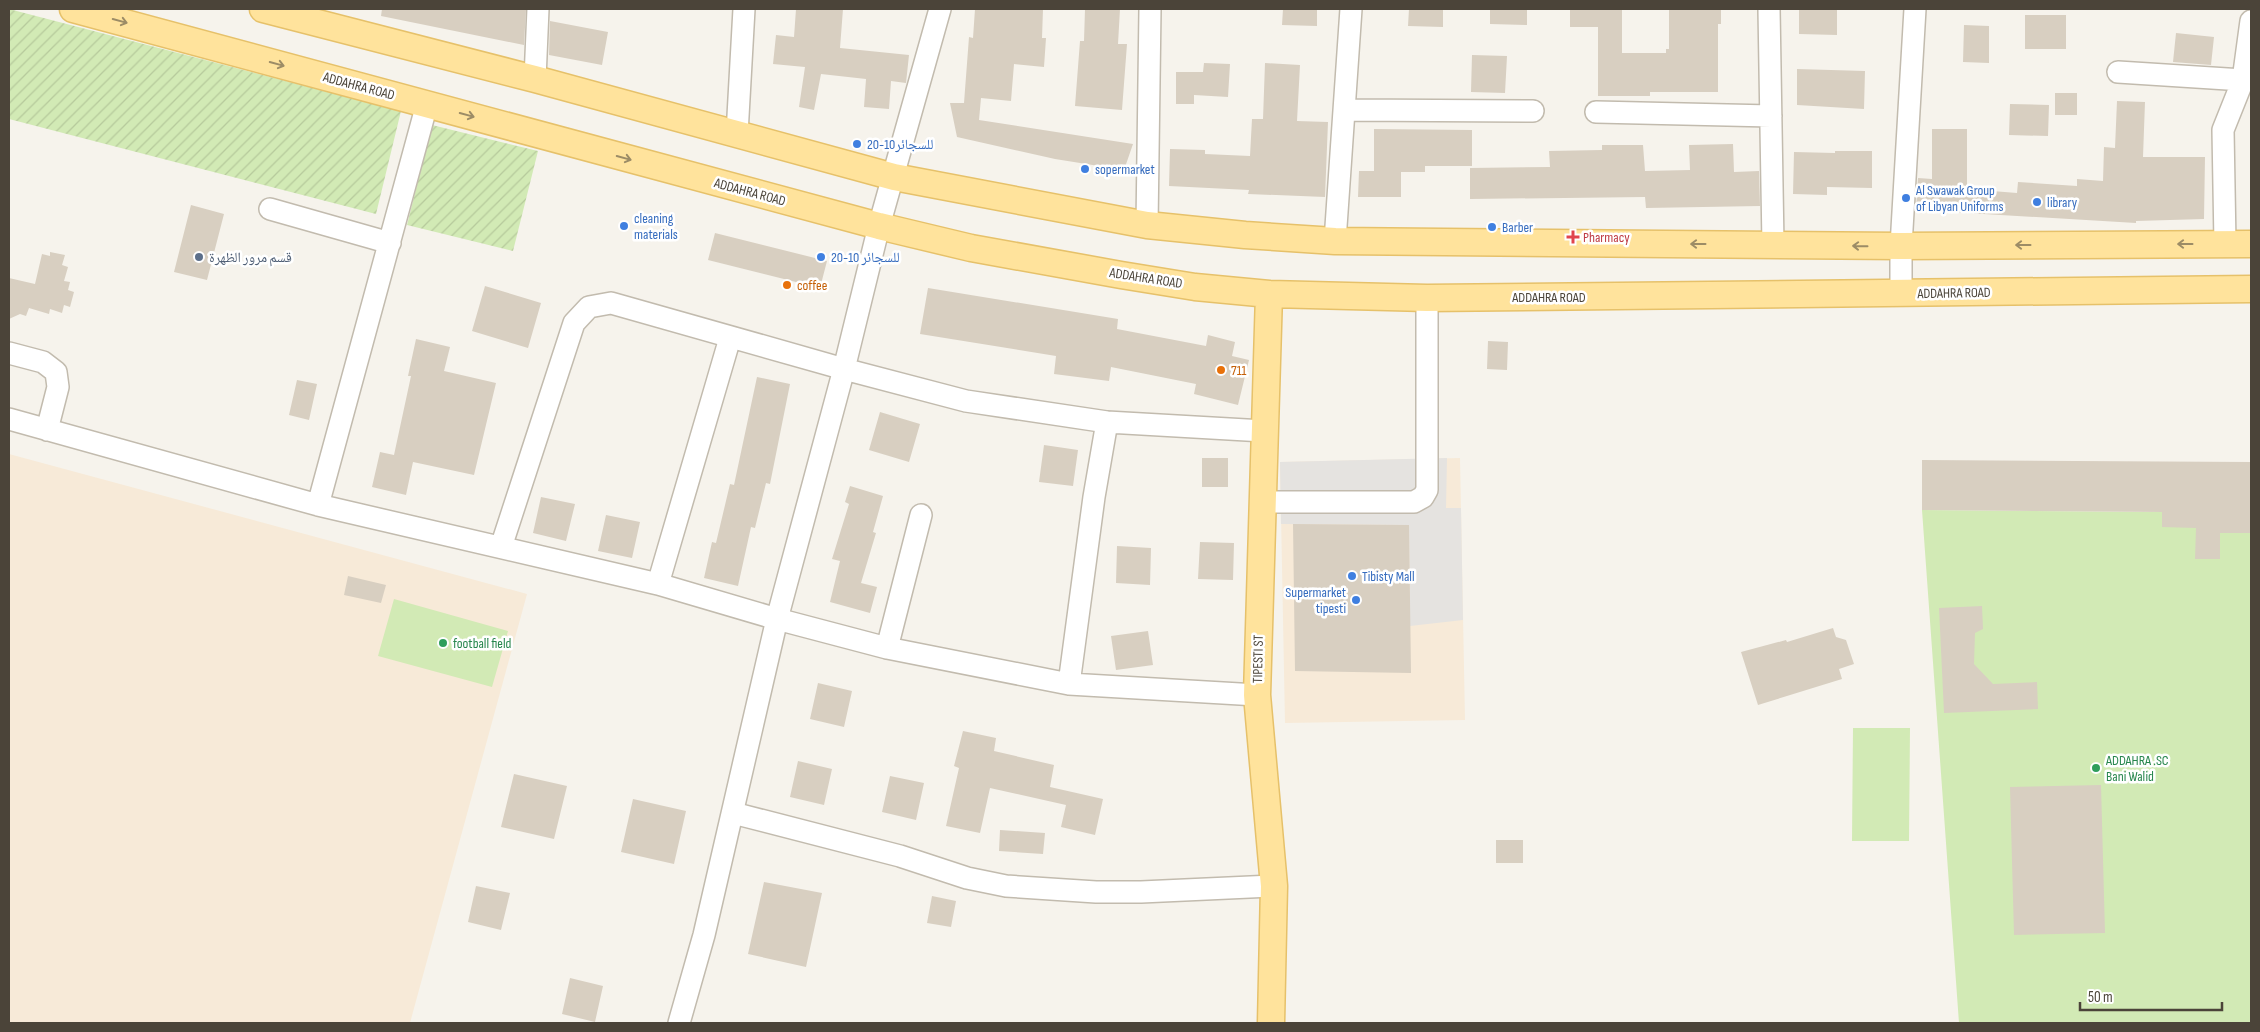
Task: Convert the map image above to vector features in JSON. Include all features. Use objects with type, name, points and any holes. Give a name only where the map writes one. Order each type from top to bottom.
[{"type":"main road","name":"ADDAHRA ROAD","points":[[73,9],[879,226],[971,248],[1121,275],[1196,286],[1269,294],[1428,298],[2251,289]]},
{"type":"main road","points":[[263,9],[302,14],[894,177],[1147,225],[1245,235],[1335,241],[1901,246],[2251,244]]},
{"type":"main road","name":"TIPESTI ST","points":[[1269,294],[1257,695],[1274,886],[1271,1023]]},
{"type":"street","points":[[535,79],[538,9]]},
{"type":"street","points":[[737,134],[744,9]]},
{"type":"street","points":[[679,1023],[704,935],[777,619],[844,369],[879,226],[940,9]]},
{"type":"street","points":[[1147,225],[1150,9]]},
{"type":"street","points":[[1335,241],[1351,9]]},
{"type":"street","points":[[1770,9],[1773,245]]},
{"type":"street","points":[[1901,294],[1901,246],[1915,9]]},
{"type":"street","points":[[2225,244],[2223,130],[2243,80],[2251,21]]},
{"type":"street","points":[[2118,72],[2243,80]]},
{"type":"street","points":[[318,505],[427,104]]},
{"type":"street","points":[[1344,110],[1533,111]]},
{"type":"street","points":[[1596,112],[1771,116]]},
{"type":"street","points":[[270,209],[390,243]]},
{"type":"street","points":[[1262,502],[1414,502],[1423,497],[1426,490],[1428,298]]},
{"type":"street","points":[[501,547],[574,323],[590,307],[610,303],[730,338],[966,401],[1107,422],[1264,431]]},
{"type":"street","points":[[658,584],[730,338]]},
{"type":"street","points":[[9,353],[43,362],[56,372],[58,387],[47,430]]},
{"type":"street","points":[[9,419],[318,505],[658,584],[777,619],[887,648],[1069,684],[1257,695]]},
{"type":"street","points":[[1069,684],[1094,497],[1107,422]]},
{"type":"street","points":[[887,648],[921,515]]},
{"type":"street","points":[[733,813],[900,856],[967,878],[1006,886],[1096,892],[1274,886]]},
{"type":"shaded area","points":[[9,454],[527,594],[410,1023],[9,1023]]},
{"type":"shaded area","points":[[1447,458],[1446,508],[1461,508],[1463,620],[1410,626],[1409,525],[1281,524],[1280,462]]},
{"type":"shaded area","points":[[1460,458],[1465,720],[1285,723],[1280,462]]},
{"type":"green space","points":[[9,9],[401,111],[376,214],[9,119]]},
{"type":"green space","points":[[432,125],[538,151],[513,251],[407,225]]},
{"type":"green space","name":"ADDAHRA .SC Bani Walid","points":[[2251,506],[2251,1023],[1959,1023],[1922,510],[2162,512]]},
{"type":"green space","name":"football field","points":[[394,599],[508,631],[492,687],[378,656]]},
{"type":"green space","points":[[1853,728],[1910,728],[1909,841],[1852,841]]},
{"type":"building","points":[[382,9],[526,9],[524,45],[381,16]]},
{"type":"building","points":[[796,9],[843,9],[840,48],[909,55],[906,83],[891,81],[889,109],[864,107],[866,79],[821,74],[814,110],[799,107],[805,67],[773,64],[776,35],[794,37]]},
{"type":"building","points":[[975,9],[1043,9],[1042,38],[1046,38],[1044,67],[1014,64],[1011,101],[981,98],[979,120],[1133,144],[1124,170],[1055,159],[957,137],[950,103],[964,103],[969,37],[973,38]]},
{"type":"building","points":[[1085,9],[1120,9],[1118,44],[1127,44],[1122,110],[1075,106],[1080,41],[1084,41]]},
{"type":"building","points":[[1283,9],[1317,9],[1317,26],[1282,25]]},
{"type":"building","points":[[1409,9],[1443,9],[1443,27],[1408,26]]},
{"type":"building","points":[[1490,9],[1527,9],[1527,25],[1490,24]]},
{"type":"building","points":[[1570,9],[1622,9],[1622,53],[1666,53],[1666,49],[1669,49],[1669,9],[1721,9],[1721,24],[1718,24],[1718,92],[1650,92],[1650,96],[1598,96],[1598,27],[1570,27]]},
{"type":"building","points":[[1799,9],[1837,9],[1837,35],[1799,34]]},
{"type":"building","points":[[2025,15],[2066,15],[2066,49],[2025,49]]},
{"type":"building","points":[[550,21],[608,32],[602,65],[549,55]]},
{"type":"building","points":[[1964,25],[1989,26],[1989,63],[1963,62]]},
{"type":"building","points":[[2176,33],[2214,37],[2211,65],[2173,62]]},
{"type":"building","points":[[1472,55],[1507,56],[1505,93],[1471,92]]},
{"type":"building","points":[[1204,63],[1230,64],[1228,97],[1194,95],[1194,104],[1176,104],[1176,72],[1203,72]]},
{"type":"building","points":[[1265,63],[1300,65],[1297,121],[1328,122],[1325,197],[1248,194],[1249,190],[1169,186],[1170,149],[1205,150],[1205,154],[1250,156],[1252,119],[1263,119]]},
{"type":"building","points":[[1797,69],[1865,71],[1864,109],[1797,105]]},
{"type":"building","points":[[2055,93],[2077,93],[2077,115],[2055,115]]},
{"type":"building","points":[[2117,101],[2145,102],[2143,157],[2205,157],[2204,219],[2136,221],[2136,223],[1916,210],[1918,178],[1932,179],[1932,129],[1967,129],[1967,189],[2017,193],[2018,182],[2077,186],[2077,179],[2103,181],[2104,147],[2115,148]]},
{"type":"building","points":[[2010,104],[2049,105],[2048,136],[2009,135]]},
{"type":"building","points":[[1374,129],[1472,130],[1472,166],[1425,166],[1425,172],[1401,172],[1401,197],[1358,197],[1359,171],[1374,171]]},
{"type":"building","points":[[1733,144],[1734,172],[1759,171],[1760,206],[1646,208],[1645,197],[1470,199],[1470,168],[1550,167],[1549,151],[1602,150],[1602,145],[1643,145],[1645,171],[1690,170],[1689,145]]},
{"type":"building","points":[[1835,151],[1872,151],[1872,188],[1827,187],[1827,195],[1793,194],[1794,152],[1835,153]]},
{"type":"building","points":[[191,205],[224,214],[207,280],[174,272]]},
{"type":"building","points":[[715,233],[827,261],[820,288],[708,260]]},
{"type":"building","points":[[50,252],[65,255],[62,265],[68,267],[64,281],[70,282],[68,290],[74,292],[70,307],[64,305],[62,313],[50,309],[49,314],[29,308],[26,316],[20,314],[9,319],[9,278],[35,284],[42,254],[50,256]]},
{"type":"building","points":[[485,286],[541,303],[528,348],[472,331]]},
{"type":"building","points":[[928,288],[1118,319],[1117,329],[1206,346],[1208,335],[1235,342],[1232,356],[1249,360],[1238,405],[1194,394],[1196,384],[1111,367],[1109,381],[1054,374],[1056,356],[920,334]]},
{"type":"building","points":[[416,339],[450,347],[444,371],[496,383],[474,475],[413,462],[406,495],[372,487],[380,452],[394,455],[411,376],[408,376]]},
{"type":"building","points":[[1488,341],[1508,342],[1507,370],[1487,369]]},
{"type":"building","points":[[757,377],[790,384],[770,484],[766,483],[755,528],[751,527],[738,586],[704,578],[712,542],[716,543],[730,484],[734,485]]},
{"type":"building","points":[[297,380],[317,384],[309,420],[289,415]]},
{"type":"building","points":[[880,412],[920,424],[909,462],[869,450]]},
{"type":"building","points":[[1044,445],[1078,450],[1073,486],[1039,482]]},
{"type":"building","points":[[1202,458],[1228,458],[1228,487],[1202,487]]},
{"type":"building","points":[[1922,460],[2251,462],[2251,533],[2220,533],[2220,559],[2195,559],[2196,528],[2162,527],[2162,512],[1922,510]]},
{"type":"building","points":[[850,486],[883,496],[873,532],[876,533],[861,583],[877,587],[870,613],[830,602],[840,561],[832,559],[849,504],[845,502]]},
{"type":"building","points":[[541,497],[575,504],[566,541],[533,533]]},
{"type":"building","points":[[606,515],[640,522],[632,558],[598,551]]},
{"type":"building","name":"Tibisty Mall","points":[[1293,524],[1409,525],[1411,673],[1295,671]]},
{"type":"building","points":[[1200,542],[1234,543],[1233,580],[1198,579]]},
{"type":"building","points":[[1117,546],[1151,548],[1150,585],[1116,583]]},
{"type":"building","points":[[348,576],[386,585],[381,603],[344,595]]},
{"type":"building","points":[[1982,606],[1983,629],[1975,633],[1974,664],[1993,684],[2037,682],[2038,709],[1944,713],[1939,608]]},
{"type":"building","points":[[1833,628],[1836,637],[1846,640],[1854,664],[1839,669],[1842,679],[1758,705],[1741,652],[1786,640],[1787,642]]},
{"type":"building","points":[[1148,631],[1153,665],[1116,670],[1111,636]]},
{"type":"building","points":[[818,683],[852,691],[844,727],[810,719]]},
{"type":"building","points":[[963,731],[996,738],[994,751],[1054,765],[1050,787],[1103,799],[1095,835],[1061,827],[1066,805],[990,788],[980,833],[946,826],[959,768],[954,766]]},
{"type":"building","points":[[798,761],[832,769],[824,805],[790,797]]},
{"type":"building","points":[[514,774],[567,786],[554,839],[501,827]]},
{"type":"building","points":[[890,776],[924,783],[916,820],[882,812]]},
{"type":"building","points":[[2101,785],[2105,933],[2014,935],[2010,787]]},
{"type":"building","points":[[633,799],[686,811],[674,864],[621,852]]},
{"type":"building","points":[[1000,830],[1045,833],[1043,854],[999,851]]},
{"type":"building","points":[[1496,840],[1523,840],[1523,863],[1496,863]]},
{"type":"building","points":[[764,882],[822,893],[806,967],[748,954]]},
{"type":"building","points":[[476,886],[510,893],[501,930],[468,922]]},
{"type":"building","points":[[932,896],[956,901],[951,927],[927,923]]},
{"type":"building","points":[[570,978],[603,986],[595,1022],[562,1014]]},
{"type":"place","name":"20-10للسجائر","points":[[857,144]]},
{"type":"place","name":"sopermarket","points":[[1085,169]]},
{"type":"place","name":"Al Swawak Group of Libyan Uniforms","points":[[1906,198]]},
{"type":"place","name":"library","points":[[2037,202]]},
{"type":"place","name":"cleaning materials","points":[[624,226]]},
{"type":"place","name":"Barber","points":[[1492,227]]},
{"type":"place","name":"Pharmacy","points":[[1573,237]]},
{"type":"place","name":"قسم مرور الظهرة","points":[[199,257]]},
{"type":"place","name":"20-10 للسجائر","points":[[821,257]]},
{"type":"place","name":"coffee","points":[[787,285]]},
{"type":"place","name":"711","points":[[1221,370]]},
{"type":"place","name":"Tibisty Mall","points":[[1352,576]]},
{"type":"place","name":"Supermarket tipesti","points":[[1356,600]]},
{"type":"place","name":"football field","points":[[443,643]]},
{"type":"place","name":"ADDAHRA .SC Bani Walid","points":[[2096,768]]}]
